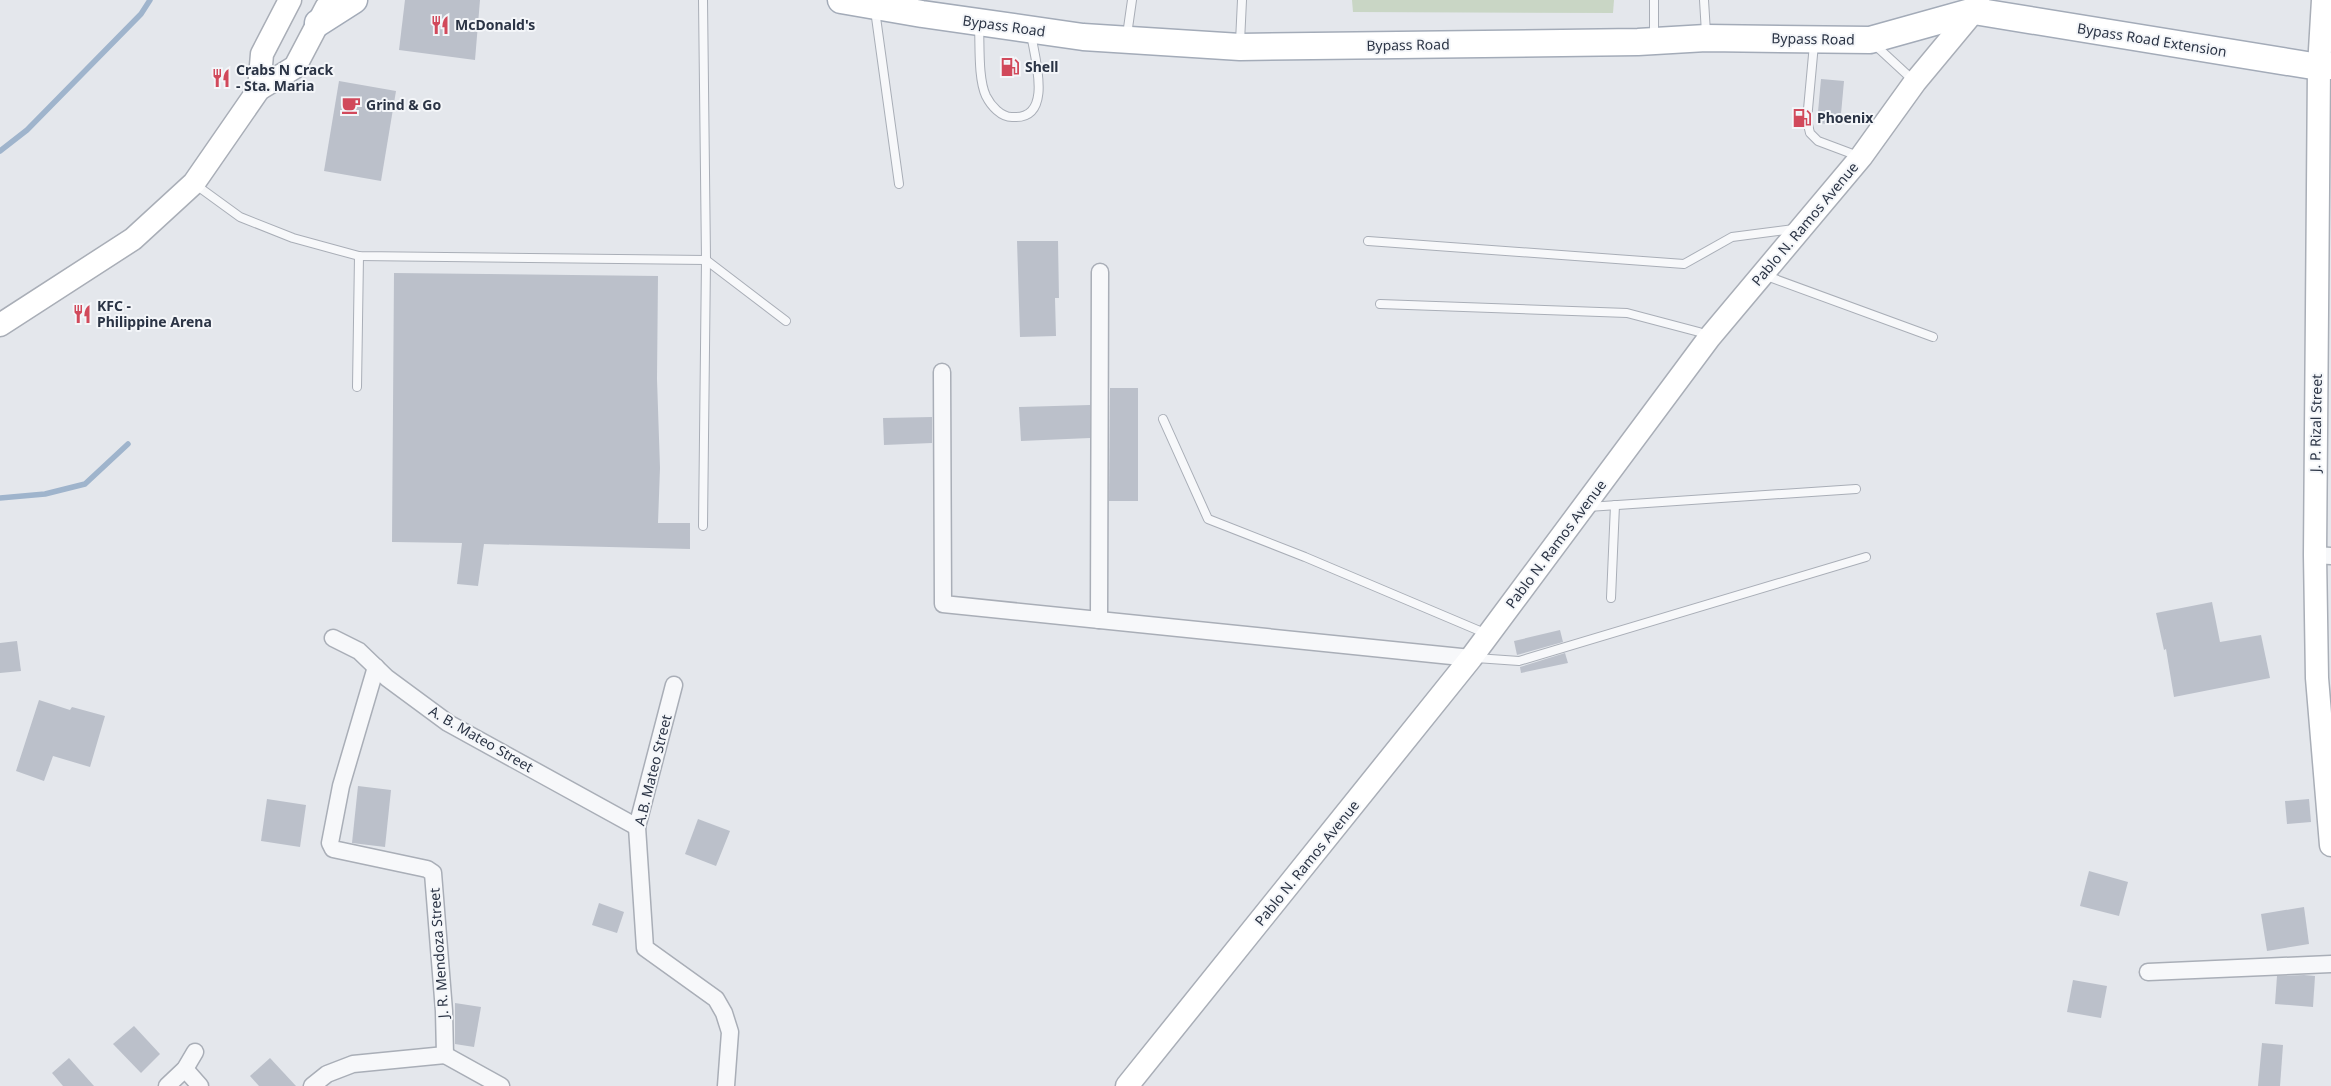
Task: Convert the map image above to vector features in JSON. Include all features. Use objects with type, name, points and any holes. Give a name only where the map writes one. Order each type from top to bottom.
[{"type":"main road","points":[[318,23],[354,0]]},
{"type":"main road","name":"Bypass Road","points":[[841,0],[874,6],[921,7],[978,22],[1083,37],[1240,47],[1706,38],[1870,40],[1978,6]]},
{"type":"main road","name":"Bypass Road Extension","points":[[1978,6],[2325,66]]},
{"type":"street","points":[[259,89],[262,54],[290,0]]},
{"type":"street","points":[[0,325],[133,238],[194,183],[259,89],[295,67],[330,0]]},
{"type":"street","name":"J. P. Rizal Street","points":[[2323,0],[2325,66],[2323,556],[2317,678],[2331,845]]},
{"type":"street","name":"Pablo N. Ramos Avenue","points":[[1128,1086],[1471,658],[1709,338],[1861,157],[1915,82],[1978,6]]},
{"type":"street","points":[[1099,620],[1100,272]]},
{"type":"street","points":[[942,372],[942,604],[1471,658]]},
{"type":"street","name":"A. B. Mateo Street","points":[[333,638],[359,651],[401,689],[448,723],[637,827]]},
{"type":"street","name":"J. R. Mendoza Street","points":[[376,667],[341,786],[330,843],[333,849],[427,869],[433,874],[444,1011],[445,1055]]},
{"type":"street","name":"A.B. Mateo Street","points":[[674,684],[637,827],[645,948],[716,999],[724,1013],[730,1032],[726,1086]]},
{"type":"street","points":[[2148,972],[2331,964]]},
{"type":"street","points":[[167,1086],[185,1069],[195,1052]]},
{"type":"street","points":[[312,1086],[327,1074],[352,1064],[445,1055],[502,1086]]},
{"type":"street","points":[[185,1069],[200,1086]]},
{"type":"lane","points":[[703,0],[706,260],[703,526]]},
{"type":"lane","points":[[1127,40],[1132,0]]},
{"type":"lane","points":[[1240,47],[1242,0]]},
{"type":"lane","points":[[1654,0],[1654,40]]},
{"type":"lane","points":[[1704,0],[1706,38]]},
{"type":"lane","points":[[874,6],[899,184]]},
{"type":"lane","points":[[978,22],[986,96],[992,106],[1006,117],[1022,118],[1034,109],[1038,100],[1038,80],[1030,30]]},
{"type":"lane","points":[[1814,39],[1807,120],[1810,133],[1818,141],[1861,157]]},
{"type":"lane","points":[[1870,40],[1915,82]]},
{"type":"lane","points":[[194,183],[240,217],[293,238],[360,256],[706,260],[786,321]]},
{"type":"lane","points":[[1368,241],[1684,264],[1732,237],[1801,228]]},
{"type":"lane","points":[[357,387],[360,256]]},
{"type":"lane","points":[[1762,274],[1933,337]]},
{"type":"lane","points":[[1380,304],[1627,313],[1699,332],[1709,338]]},
{"type":"lane","points":[[1163,419],[1208,519],[1306,557],[1488,635]]},
{"type":"lane","points":[[1583,507],[1856,489]]},
{"type":"lane","points":[[1611,598],[1615,504]]},
{"type":"lane","points":[[1471,658],[1519,661],[1866,557]]},
{"type":"green space","points":[[1352,0],[1614,0],[1613,13],[1353,12]]},
{"type":"building","name":"McDonald's","points":[[405,0],[480,0],[475,60],[399,50]]},
{"type":"building","points":[[1821,79],[1844,81],[1840,125],[1817,123]]},
{"type":"building","points":[[339,81],[396,91],[381,181],[324,171]]},
{"type":"building","points":[[1017,241],[1058,241],[1059,298],[1055,298],[1056,336],[1020,337]]},
{"type":"building","points":[[394,273],[658,276],[657,379],[660,468],[658,523],[690,523],[690,549],[484,544],[478,586],[457,584],[462,543],[392,542]]},
{"type":"building","points":[[1110,388],[1138,388],[1138,501],[1109,501]]},
{"type":"building","points":[[1090,405],[1090,438],[1021,441],[1019,407]]},
{"type":"building","points":[[932,417],[932,443],[884,445],[883,418]]},
{"type":"building","points":[[2212,602],[2220,642],[2261,635],[2270,678],[2174,697],[2166,649],[2164,650],[2156,613]]},
{"type":"building","points":[[1560,630],[1563,642],[1517,655],[1514,641]]},
{"type":"building","points":[[17,641],[21,671],[0,673],[0,643]]},
{"type":"building","points":[[1565,653],[1568,663],[1521,673],[1520,667]]},
{"type":"building","points":[[39,700],[70,710],[72,707],[105,716],[90,767],[53,756],[44,781],[16,771]]},
{"type":"building","points":[[358,786],[391,790],[385,847],[352,843]]},
{"type":"building","points":[[267,799],[306,805],[300,847],[261,841]]},
{"type":"building","points":[[2309,799],[2311,822],[2287,824],[2285,801]]},
{"type":"building","points":[[698,819],[730,831],[716,866],[685,854]]},
{"type":"building","points":[[2089,871],[2128,882],[2119,916],[2080,906]]},
{"type":"building","points":[[599,903],[624,912],[617,933],[592,925]]},
{"type":"building","points":[[2304,907],[2309,944],[2267,951],[2261,914]]},
{"type":"building","points":[[2277,976],[2315,976],[2313,1007],[2275,1004]]},
{"type":"building","points":[[2073,980],[2107,986],[2101,1018],[2067,1012]]},
{"type":"building","points":[[455,1003],[481,1007],[474,1047],[455,1044]]},
{"type":"building","points":[[134,1026],[160,1054],[141,1073],[113,1044]]},
{"type":"building","points":[[2262,1043],[2283,1045],[2280,1086],[2258,1086]]},
{"type":"building","points":[[69,1058],[94,1086],[63,1086],[52,1073]]},
{"type":"building","points":[[270,1058],[296,1086],[259,1086],[250,1076]]},
{"type":"waterway","points":[[0,151],[27,130],[141,14],[150,0]]},
{"type":"waterway","points":[[0,498],[45,494],[85,484],[128,444]]},
{"type":"place","name":"McDonald's","points":[[440,25]]},
{"type":"place","name":"Shell","points":[[1010,67]]},
{"type":"place","name":"Crabs N Crack - Sta. Maria","points":[[221,78]]},
{"type":"place","name":"Grind & Go","points":[[351,105]]},
{"type":"place","name":"Phoenix","points":[[1802,118]]},
{"type":"place","name":"KFC - Philippine Arena","points":[[82,314]]}]
